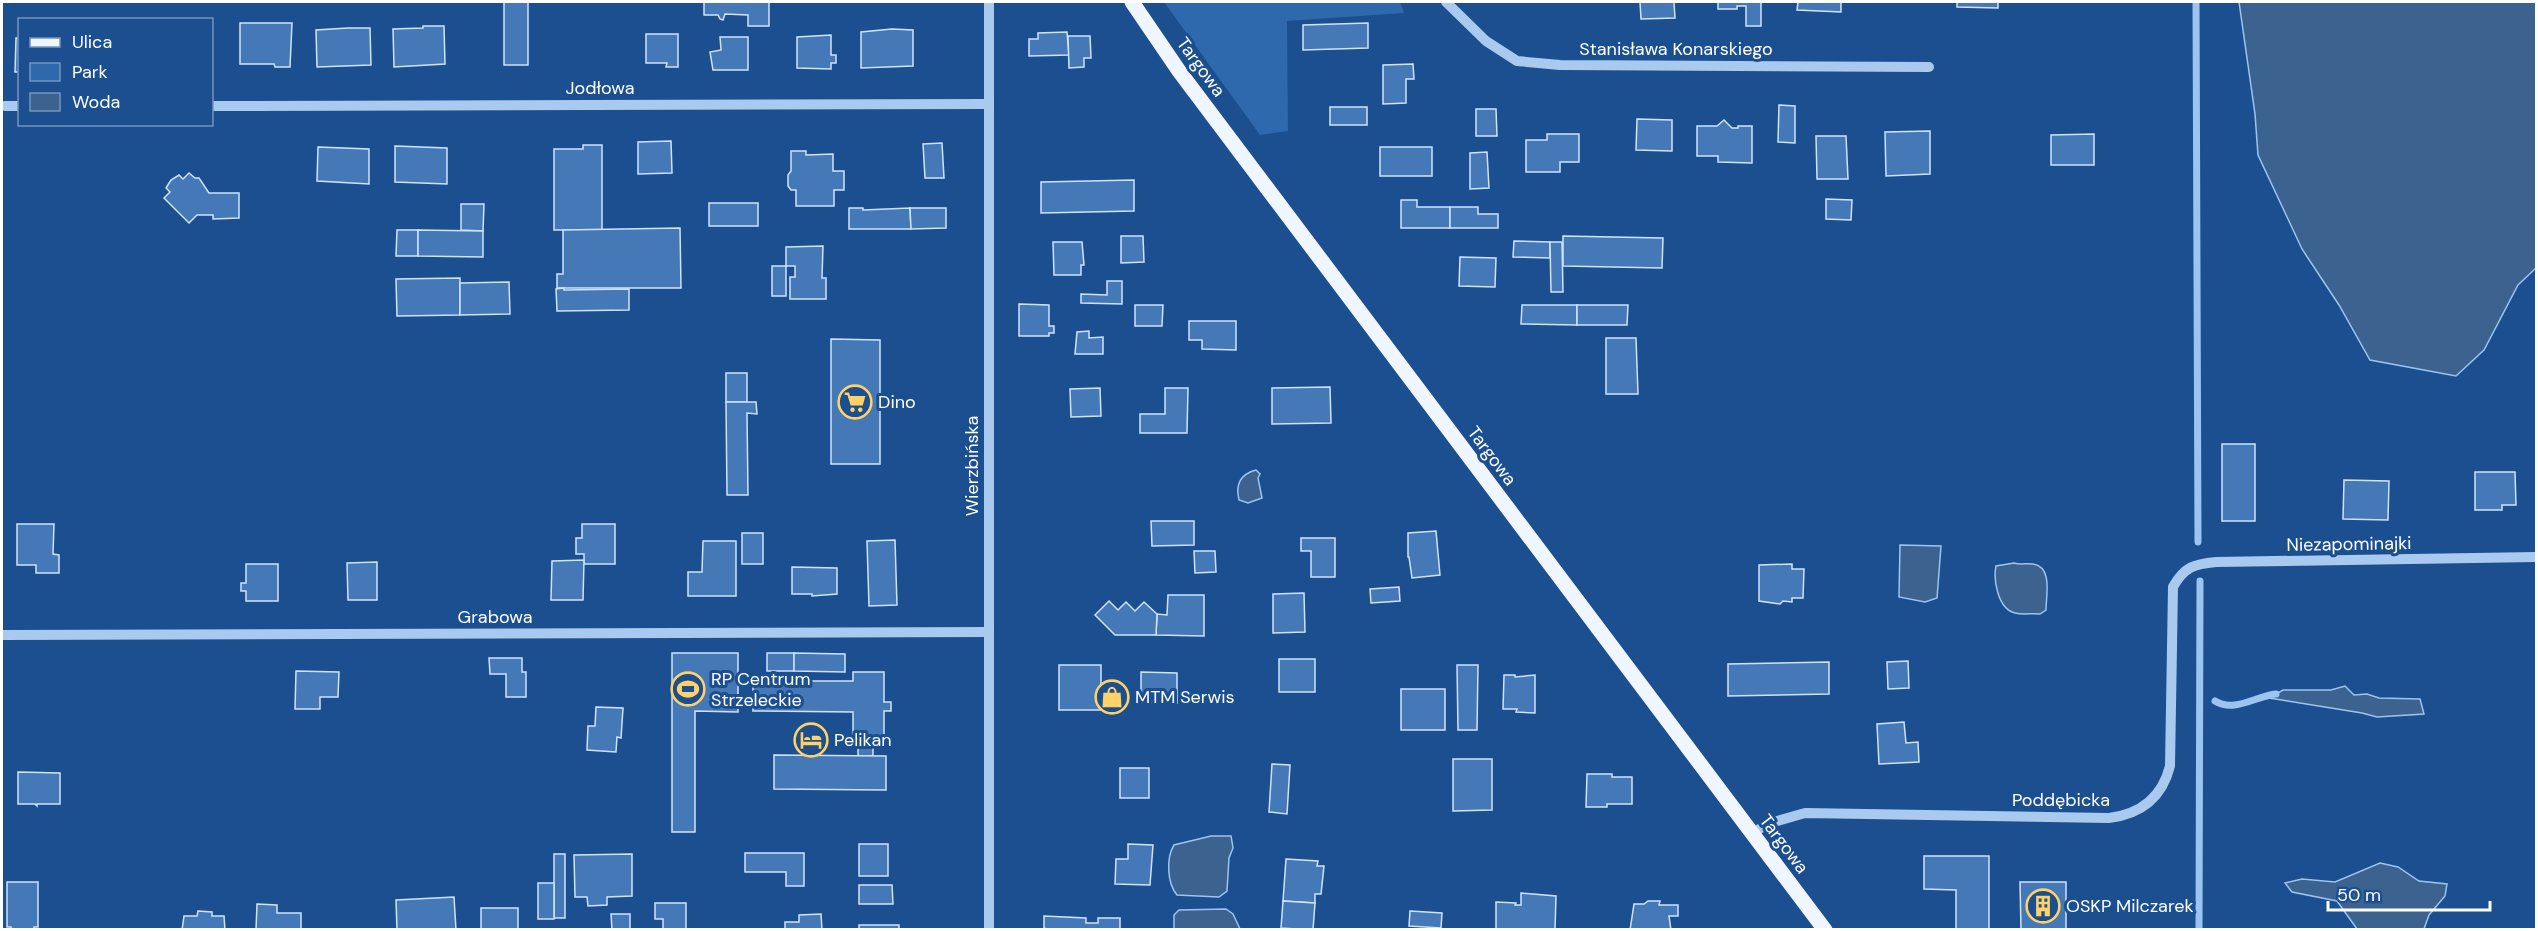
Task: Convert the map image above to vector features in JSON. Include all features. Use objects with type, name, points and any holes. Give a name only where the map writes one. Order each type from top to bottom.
[{"type":"main road","name":"Targowa","points":[[1132,2],[1179,71],[1825,930]]},
{"type":"street","name":"Wierzbińska","points":[[989,2],[989,930]]},
{"type":"street","name":"Stanisława Konarskiego","points":[[1446,2],[1486,41],[1517,62],[1560,65],[1929,67]]},
{"type":"street","name":"Jodłowa","points":[[213,106],[988,104]]},
{"type":"street","points":[[5,106],[18,106]]},
{"type":"street","name":"Niezapominajki","points":[[2174,587],[2185,569],[2202,563],[2536,557]]},
{"type":"street","name":"Poddębicka","points":[[1752,833],[1770,823],[1805,813],[2109,818],[2124,816],[2149,804],[2166,781],[2170,766],[2174,587]]},
{"type":"street","name":"Grabowa","points":[[2,635],[990,633]]},
{"type":"green space","points":[[1164,2],[1400,2],[1404,13],[1287,21],[1288,131],[1260,135]]},
{"type":"water","points":[[2239,2],[2536,2],[2536,268],[2518,285],[2484,350],[2456,376],[2370,360],[2339,305],[2302,249],[2258,155],[2255,114]]},
{"type":"water","points":[[1256,470],[1260,474],[1258,478],[1262,498],[1248,503],[1239,500],[1240,480],[1246,474]]},
{"type":"water","points":[[1900,545],[1941,546],[1937,598],[1925,602],[1899,597]]},
{"type":"water","points":[[2014,563],[2033,564],[2043,570],[2047,582],[2046,610],[2040,614],[2015,613],[2004,606],[1996,586],[1996,566]]},
{"type":"water","points":[[2345,686],[2354,695],[2420,699],[2424,714],[2377,717],[2269,698],[2283,690],[2331,690]]},
{"type":"water","points":[[1211,836],[1231,836],[1233,848],[1229,858],[1227,891],[1219,897],[1177,895],[1171,884],[1169,870],[1171,850],[1174,845]]},
{"type":"water","points":[[2380,863],[2398,867],[2419,881],[2447,884],[2445,896],[2429,915],[2424,929],[2357,929],[2337,901],[2292,892],[2285,883],[2302,879],[2335,882]]},
{"type":"water","points":[[1226,909],[1233,914],[1240,929],[1174,929],[1174,915],[1179,910]]},
{"type":"building","points":[[504,2],[528,2],[528,65],[504,65]]},
{"type":"building","points":[[704,2],[769,2],[769,26],[748,26],[748,15],[725,14],[723,20],[718,15],[704,15]]},
{"type":"building","points":[[1640,2],[1674,2],[1675,18],[1641,19]]},
{"type":"building","points":[[1718,2],[1761,2],[1761,26],[1746,26],[1746,6],[1737,6],[1737,9],[1718,9]]},
{"type":"building","points":[[1798,2],[1841,2],[1841,12],[1797,10]]},
{"type":"building","points":[[1957,2],[1998,2],[1998,8],[1957,7]]},
{"type":"building","points":[[240,23],[292,23],[290,67],[275,67],[274,64],[240,64]]},
{"type":"building","points":[[1368,23],[1368,48],[1303,50],[1303,25]]},
{"type":"building","points":[[423,26],[444,26],[445,64],[394,67],[393,29],[423,28]]},
{"type":"building","points":[[370,28],[371,65],[317,67],[316,30]]},
{"type":"building","points":[[892,29],[913,30],[913,66],[861,68],[861,32]]},
{"type":"building","points":[[1067,32],[1069,55],[1029,56],[1029,39],[1038,39],[1038,33]]},
{"type":"building","points":[[646,34],[678,34],[678,67],[666,67],[667,63],[646,63]]},
{"type":"building","points":[[831,35],[831,55],[836,55],[836,63],[831,63],[831,69],[797,68],[797,37]]},
{"type":"building","points":[[1068,36],[1090,36],[1091,58],[1084,58],[1084,67],[1069,68]]},
{"type":"building","points":[[720,37],[748,37],[748,70],[713,70],[710,52],[721,50]]},
{"type":"building","points":[[16,38],[18,38],[18,72],[15,72]]},
{"type":"building","points":[[1413,64],[1414,79],[1406,79],[1406,103],[1383,104],[1383,65]]},
{"type":"building","points":[[1779,105],[1795,106],[1795,143],[1778,142]]},
{"type":"building","points":[[1330,107],[1367,107],[1367,125],[1330,125]]},
{"type":"building","points":[[1476,109],[1496,109],[1497,136],[1476,136]]},
{"type":"building","points":[[1637,119],[1672,120],[1672,151],[1636,150]]},
{"type":"building","points":[[1724,120],[1732,128],[1752,126],[1752,163],[1718,162],[1718,156],[1697,156],[1697,126],[1717,126]]},
{"type":"building","points":[[1930,131],[1930,174],[1886,176],[1885,132]]},
{"type":"building","points":[[1547,134],[1579,134],[1579,162],[1560,162],[1560,172],[1526,172],[1526,140],[1547,140]]},
{"type":"building","points":[[2094,134],[2094,165],[2051,165],[2051,135]]},
{"type":"building","points":[[1816,136],[1846,136],[1848,179],[1817,179]]},
{"type":"building","points":[[671,141],[672,173],[638,174],[638,142]]},
{"type":"building","points":[[942,143],[944,178],[925,178],[923,144]]},
{"type":"building","points":[[583,145],[602,145],[602,230],[554,230],[554,149],[583,149]]},
{"type":"building","points":[[395,146],[447,148],[447,184],[395,182]]},
{"type":"building","points":[[318,147],[369,149],[369,184],[317,181]]},
{"type":"building","points":[[1380,147],[1432,147],[1432,176],[1380,176]]},
{"type":"building","points":[[791,151],[806,151],[806,155],[833,154],[833,171],[844,171],[844,190],[834,190],[834,206],[796,206],[796,190],[791,190],[788,186]]},
{"type":"building","points":[[1487,152],[1489,188],[1470,189],[1470,153]]},
{"type":"building","points":[[189,173],[199,178],[209,193],[239,193],[239,218],[213,219],[213,215],[197,215],[189,223],[164,198],[170,192],[166,188],[171,180],[179,175],[183,179]]},
{"type":"building","points":[[1134,180],[1134,211],[1041,213],[1041,182]]},
{"type":"building","points":[[1826,199],[1852,200],[1851,220],[1826,219]]},
{"type":"building","points":[[1401,200],[1417,200],[1417,207],[1450,207],[1450,228],[1401,228]]},
{"type":"building","points":[[709,203],[758,203],[758,226],[709,226]]},
{"type":"building","points":[[461,204],[484,204],[483,231],[461,230]]},
{"type":"building","points":[[1450,207],[1478,207],[1478,214],[1498,214],[1498,228],[1450,228]]},
{"type":"building","points":[[849,208],[863,208],[863,210],[910,208],[911,229],[849,229]]},
{"type":"building","points":[[910,208],[946,208],[946,228],[911,229]]},
{"type":"building","points":[[680,228],[681,288],[557,288],[557,274],[563,274],[563,230]]},
{"type":"building","points":[[397,230],[418,230],[418,256],[396,256]]},
{"type":"building","points":[[418,230],[483,231],[483,257],[418,256]]},
{"type":"building","points":[[1121,236],[1143,236],[1144,262],[1121,263]]},
{"type":"building","points":[[1563,236],[1663,238],[1662,268],[1563,266]]},
{"type":"building","points":[[1514,241],[1550,242],[1550,258],[1513,257]]},
{"type":"building","points":[[1053,242],[1082,242],[1084,265],[1081,265],[1081,275],[1054,275]]},
{"type":"building","points":[[1550,242],[1562,242],[1563,292],[1551,292]]},
{"type":"building","points":[[823,246],[822,278],[826,278],[826,299],[790,299],[790,277],[795,277],[795,266],[786,266],[786,247]]},
{"type":"building","points":[[1460,257],[1496,258],[1495,287],[1459,286]]},
{"type":"building","points":[[772,266],[786,266],[786,296],[772,296]]},
{"type":"building","points":[[460,278],[460,315],[397,316],[396,279]]},
{"type":"building","points":[[1107,281],[1122,281],[1122,304],[1081,303],[1081,294],[1107,295]]},
{"type":"building","points":[[509,282],[510,314],[460,315],[460,283]]},
{"type":"building","points":[[564,288],[564,290],[629,289],[629,310],[557,311],[556,289]]},
{"type":"building","points":[[1019,304],[1049,305],[1049,326],[1054,326],[1054,333],[1049,333],[1049,336],[1019,336]]},
{"type":"building","points":[[1135,305],[1163,305],[1162,326],[1135,326]]},
{"type":"building","points":[[1522,305],[1577,305],[1577,325],[1521,324]]},
{"type":"building","points":[[1577,305],[1628,305],[1627,325],[1577,325]]},
{"type":"building","points":[[1189,321],[1236,321],[1236,350],[1202,349],[1202,340],[1189,340]]},
{"type":"building","points":[[1089,331],[1089,338],[1103,337],[1103,354],[1075,354],[1077,332]]},
{"type":"building","points":[[1606,338],[1636,338],[1638,394],[1606,394]]},
{"type":"building","name":"Dino","points":[[831,339],[880,340],[880,464],[831,464]]},
{"type":"building","points":[[726,373],[747,373],[747,402],[726,402]]},
{"type":"building","points":[[1330,387],[1331,423],[1272,424],[1272,388]]},
{"type":"building","points":[[1100,388],[1101,416],[1071,417],[1070,389]]},
{"type":"building","points":[[1165,388],[1188,388],[1187,433],[1140,433],[1140,414],[1165,414]]},
{"type":"building","points":[[726,402],[756,402],[757,414],[747,413],[748,495],[727,495]]},
{"type":"building","points":[[2222,444],[2255,444],[2255,521],[2222,521]]},
{"type":"building","points":[[2475,472],[2515,472],[2516,505],[2502,505],[2502,510],[2475,510]]},
{"type":"building","points":[[2344,480],[2389,481],[2388,520],[2343,519]]},
{"type":"building","points":[[1151,521],[1194,521],[1194,545],[1152,546]]},
{"type":"building","points":[[17,524],[54,524],[53,554],[59,555],[59,573],[36,573],[36,565],[17,565]]},
{"type":"building","points":[[582,524],[615,524],[615,564],[584,564],[584,554],[576,554],[576,538],[582,538]]},
{"type":"building","points":[[1436,531],[1440,575],[1412,578],[1408,557],[1408,533]]},
{"type":"building","points":[[742,533],[763,533],[763,564],[742,564]]},
{"type":"building","points":[[1301,538],[1335,538],[1335,577],[1311,577],[1311,551],[1301,551]]},
{"type":"building","points":[[895,540],[897,605],[869,606],[867,541]]},
{"type":"building","points":[[703,541],[736,541],[736,596],[688,596],[688,572],[702,572]]},
{"type":"building","points":[[1194,551],[1215,551],[1216,572],[1195,573]]},
{"type":"building","points":[[584,560],[583,600],[551,600],[552,561]]},
{"type":"building","points":[[377,562],[377,600],[348,600],[347,563]]},
{"type":"building","points":[[246,564],[278,564],[278,601],[246,601],[246,591],[241,591],[241,583],[246,583]]},
{"type":"building","points":[[1792,564],[1792,569],[1804,569],[1803,598],[1792,598],[1792,602],[1783,601],[1780,604],[1759,601],[1759,565]]},
{"type":"building","points":[[792,567],[837,568],[837,594],[812,596],[812,594],[792,594]]},
{"type":"building","points":[[1399,587],[1400,601],[1371,603],[1370,589]]},
{"type":"building","points":[[1304,593],[1305,632],[1273,633],[1273,594]]},
{"type":"building","points":[[1168,595],[1204,595],[1204,636],[1156,635],[1157,614],[1167,615]]},
{"type":"building","points":[[1109,601],[1118,610],[1126,602],[1135,611],[1144,602],[1157,614],[1156,635],[1115,635],[1095,615]]},
{"type":"building","points":[[672,653],[738,653],[738,712],[695,711],[695,832],[672,832]]},
{"type":"building","points":[[767,653],[794,653],[794,671],[767,671]]},
{"type":"building","points":[[794,653],[845,654],[845,672],[794,671]]},
{"type":"building","points":[[489,658],[522,658],[522,672],[526,672],[526,697],[506,697],[506,674],[490,674]]},
{"type":"building","points":[[1279,659],[1315,659],[1315,692],[1279,692]]},
{"type":"building","points":[[1908,661],[1909,688],[1888,689],[1887,662]]},
{"type":"building","points":[[1829,662],[1829,694],[1728,696],[1728,664]]},
{"type":"building","points":[[1059,665],[1101,665],[1101,710],[1059,710]]},
{"type":"building","points":[[1457,665],[1478,665],[1477,730],[1458,730]]},
{"type":"building","points":[[296,671],[339,672],[338,697],[320,697],[320,709],[295,709]]},
{"type":"building","points":[[853,672],[884,672],[884,702],[891,702],[891,711],[884,711],[884,742],[873,742],[873,756],[858,756],[858,742],[853,742],[853,712],[753,711],[753,681],[853,681]]},
{"type":"building","points":[[1141,672],[1177,673],[1177,703],[1141,703]]},
{"type":"building","points":[[1504,675],[1515,675],[1515,677],[1535,675],[1535,713],[1503,709]]},
{"type":"building","points":[[1401,689],[1445,689],[1445,730],[1401,730]]},
{"type":"building","points":[[596,707],[623,708],[621,738],[617,737],[616,752],[587,750],[588,726],[595,726]]},
{"type":"building","points":[[1904,722],[1906,743],[1918,742],[1919,762],[1879,764],[1877,724]]},
{"type":"building","points":[[774,755],[886,756],[886,790],[774,789]]},
{"type":"building","points":[[1453,759],[1492,759],[1492,810],[1453,811]]},
{"type":"building","points":[[1272,764],[1290,765],[1287,814],[1269,812]]},
{"type":"building","points":[[1120,768],[1149,768],[1149,798],[1120,798]]},
{"type":"building","points":[[18,772],[60,773],[60,804],[37,804],[37,806],[18,804]]},
{"type":"building","points":[[1587,774],[1632,777],[1632,804],[1586,807]]},
{"type":"building","points":[[859,844],[888,844],[888,876],[859,876]]},
{"type":"building","points":[[1128,844],[1153,845],[1150,885],[1115,884],[1116,859],[1128,859]]},
{"type":"building","points":[[745,853],[804,853],[804,886],[786,886],[786,872],[745,872]]},
{"type":"building","points":[[554,854],[565,854],[565,918],[554,918]]},
{"type":"building","points":[[632,854],[632,896],[607,897],[607,905],[588,906],[587,897],[575,897],[574,855]]},
{"type":"building","points":[[1924,856],[1989,856],[1989,930],[1956,930],[1956,890],[1924,889]]},
{"type":"building","points":[[1286,859],[1318,861],[1317,866],[1324,866],[1321,894],[1315,894],[1315,903],[1283,901]]},
{"type":"building","points":[[7,882],[38,882],[38,927],[34,927],[34,930],[11,930],[11,927],[7,927]]},
{"type":"building","name":"OSKP Milczarek","points":[[2020,882],[2066,882],[2066,930],[2021,930]]},
{"type":"building","points":[[538,883],[554,883],[554,919],[538,919]]},
{"type":"building","points":[[859,885],[892,885],[893,904],[859,904]]},
{"type":"building","points":[[1521,893],[1556,896],[1555,930],[1496,930],[1496,902],[1521,905]]},
{"type":"building","points":[[454,897],[456,930],[397,930],[396,900]]},
{"type":"building","points":[[1283,901],[1315,903],[1313,930],[1281,928]]},
{"type":"building","points":[[1648,901],[1660,901],[1659,905],[1678,905],[1678,916],[1669,916],[1671,930],[1630,930],[1634,904],[1644,904]]},
{"type":"building","points":[[655,903],[686,903],[686,930],[663,930],[663,919],[655,919]]},
{"type":"building","points":[[257,904],[277,905],[277,913],[301,913],[301,930],[256,930]]},
{"type":"building","points":[[481,908],[518,908],[518,929],[481,930]]},
{"type":"building","points":[[198,911],[212,912],[212,916],[224,916],[225,930],[182,930],[184,916],[197,916]]},
{"type":"building","points":[[1410,911],[1442,913],[1441,928],[1409,926]]},
{"type":"building","points":[[611,914],[630,914],[630,930],[612,930]]},
{"type":"building","points":[[821,914],[822,930],[785,930],[785,922],[799,922],[799,915]]},
{"type":"building","points":[[1044,916],[1086,918],[1086,923],[1098,923],[1098,918],[1120,918],[1120,930],[1049,930],[1044,928]]},
{"type":"building","points":[[859,925],[899,925],[899,930],[859,930]]},
{"type":"waterway","points":[[2196,2],[2198,542]]},
{"type":"waterway","points":[[2199,930],[2200,581]]},
{"type":"waterway","points":[[2215,701],[2237,705],[2276,694]]},
{"type":"place","name":"Dino","points":[[855,402]]},
{"type":"place","name":"RP Centrum Strzeleckie","points":[[688,689]]},
{"type":"place","name":"MTM Serwis","points":[[1112,697]]},
{"type":"place","name":"Pelikan","points":[[811,740]]},
{"type":"place","name":"OSKP Milczarek","points":[[2043,906]]}]
